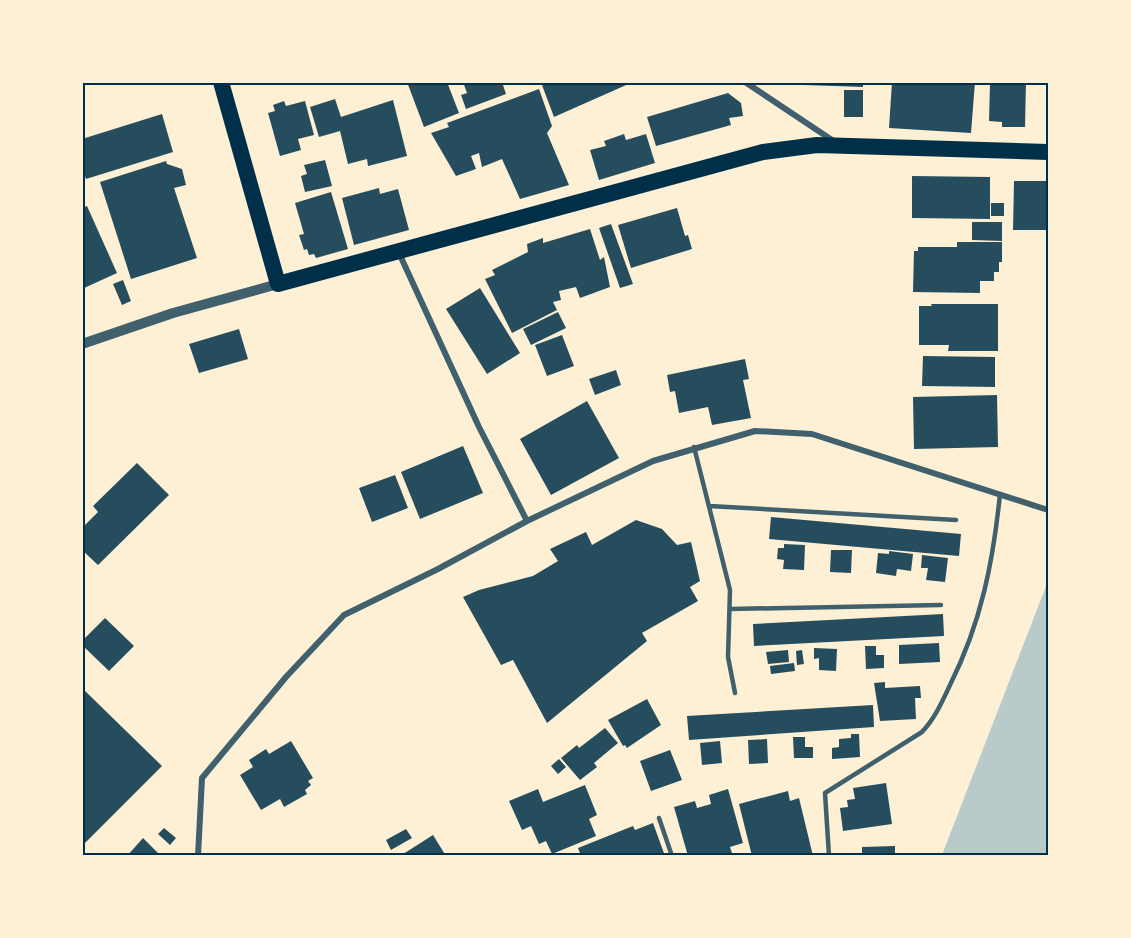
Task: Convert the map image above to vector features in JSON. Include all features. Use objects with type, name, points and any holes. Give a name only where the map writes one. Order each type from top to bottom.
[{"type":"highway","points":[[220,82],[278,284],[399,253],[763,152],[840,146],[1048,152]]},
{"type":"street","points":[[745,82],[840,146]]},
{"type":"street","points":[[399,253],[479,427],[527,520]]},
{"type":"street","points":[[82,344],[173,313],[278,284]]},
{"type":"street","points":[[198,855],[202,778],[286,677],[344,615],[438,569],[527,520],[653,461],[694,447],[755,431],[812,434],[1048,510]]},
{"type":"lane","points":[[694,447],[730,590],[728,657],[735,693]]},
{"type":"lane","points":[[829,855],[825,793],[922,732],[932,722],[970,645],[994,557],[1000,495]]},
{"type":"lane","points":[[709,506],[956,520]]},
{"type":"lane","points":[[730,609],[941,605]]},
{"type":"lane","points":[[659,818],[672,855]]},
{"type":"shaded area","points":[[1048,581],[1048,855],[942,855]]},
{"type":"building","points":[[407,82],[447,82],[459,113],[424,127]]},
{"type":"building","points":[[463,82],[502,82],[506,94],[466,109],[461,95],[467,93]]},
{"type":"building","points":[[548,82],[633,82],[554,117],[542,85]]},
{"type":"building","points":[[804,82],[863,82],[863,87],[804,85]]},
{"type":"building","points":[[892,82],[975,82],[971,133],[889,128]]},
{"type":"building","points":[[990,82],[1026,82],[1025,127],[1002,127],[1002,122],[989,121]]},
{"type":"building","points":[[539,89],[552,126],[547,133],[569,185],[520,199],[502,159],[482,167],[479,153],[471,156],[476,169],[456,176],[431,133],[449,127],[447,123]]},
{"type":"building","points":[[844,90],[863,90],[863,117],[844,117]]},
{"type":"building","points":[[728,93],[741,103],[743,116],[729,118],[731,125],[656,146],[647,117]]},
{"type":"building","points":[[335,99],[341,117],[393,100],[407,156],[368,166],[367,159],[348,164],[340,131],[319,137],[310,107]]},
{"type":"building","points":[[284,101],[286,106],[305,101],[314,135],[298,139],[301,150],[280,156],[268,113],[275,111],[273,105]]},
{"type":"building","points":[[162,114],[173,152],[86,179],[82,168],[82,139]]},
{"type":"building","points":[[624,134],[626,140],[646,134],[655,163],[599,180],[590,150],[606,146],[604,141]]},
{"type":"building","points":[[325,160],[332,186],[305,192],[301,176],[307,174],[304,165]]},
{"type":"building","points":[[166,161],[167,164],[182,169],[186,185],[174,188],[197,258],[131,279],[100,182]]},
{"type":"building","points":[[912,176],[990,177],[990,219],[912,218]]},
{"type":"building","points":[[1014,181],[1048,181],[1048,230],[1013,230]]},
{"type":"building","points":[[379,188],[380,194],[398,189],[409,230],[354,245],[342,198]]},
{"type":"building","points":[[331,192],[348,249],[316,258],[314,254],[309,255],[307,249],[304,250],[299,235],[304,234],[295,203]]},
{"type":"building","points":[[991,203],[1004,203],[1004,216],[991,216]]},
{"type":"building","points":[[87,206],[117,273],[82,289],[82,208]]},
{"type":"building","points":[[677,208],[685,236],[688,235],[692,249],[631,268],[618,225]]},
{"type":"building","points":[[972,222],[1002,222],[1002,241],[972,240]]},
{"type":"building","points":[[611,224],[633,284],[620,288],[599,228]]},
{"type":"building","points":[[590,229],[600,260],[604,257],[610,287],[580,298],[576,287],[559,291],[561,300],[553,302],[557,310],[512,333],[485,279],[495,275],[492,270],[528,252],[527,244],[543,238],[543,243]]},
{"type":"building","points":[[957,242],[1002,242],[1002,262],[999,262],[999,272],[994,272],[994,281],[980,281],[980,293],[913,292],[914,251],[918,251],[918,247],[957,247]]},
{"type":"building","points":[[123,280],[131,301],[122,305],[113,284]]},
{"type":"building","points":[[480,288],[520,353],[487,374],[446,309]]},
{"type":"building","points":[[931,304],[998,304],[998,351],[948,351],[949,345],[919,345],[919,306],[932,306]]},
{"type":"building","points":[[558,312],[566,328],[531,345],[523,329]]},
{"type":"building","points":[[239,329],[248,359],[199,373],[189,344]]},
{"type":"building","points":[[562,335],[574,366],[547,376],[535,345]]},
{"type":"building","points":[[923,356],[995,357],[995,387],[922,386]]},
{"type":"building","points":[[745,359],[749,379],[743,380],[751,418],[712,425],[708,407],[679,413],[675,391],[670,392],[667,375]]},
{"type":"building","points":[[616,370],[621,385],[595,395],[589,379]]},
{"type":"building","points":[[997,395],[998,447],[914,449],[913,397]]},
{"type":"building","points":[[587,401],[619,458],[551,495],[520,439]]},
{"type":"building","points":[[463,446],[483,493],[420,519],[401,472]]},
{"type":"building","points":[[137,463],[169,495],[98,565],[82,550],[82,537],[85,535],[82,528],[98,512],[93,506]]},
{"type":"building","points":[[395,475],[408,508],[372,522],[359,488]]},
{"type":"building","points":[[771,517],[961,534],[959,556],[769,539]]},
{"type":"building","points":[[636,520],[662,529],[677,545],[691,542],[700,581],[690,587],[698,601],[642,633],[647,641],[547,723],[513,660],[501,665],[463,597],[479,590],[533,576],[558,561],[550,549],[586,532],[592,545]]},
{"type":"building","points":[[784,544],[805,545],[804,570],[783,569],[784,560],[777,559],[778,548],[784,548]]},
{"type":"building","points":[[831,550],[852,550],[851,573],[830,572]]},
{"type":"building","points":[[889,551],[913,554],[911,571],[897,569],[896,576],[876,573],[878,553],[889,554]]},
{"type":"building","points":[[922,555],[948,558],[945,582],[926,580],[928,568],[921,568]]},
{"type":"building","points":[[943,614],[944,636],[754,646],[753,624]]},
{"type":"building","points":[[105,618],[134,646],[109,671],[82,645],[82,641]]},
{"type":"building","points":[[939,643],[940,662],[899,664],[899,645]]},
{"type":"building","points":[[865,646],[876,646],[876,655],[884,655],[884,668],[866,669]]},
{"type":"building","points":[[814,648],[837,649],[836,671],[819,670],[819,658],[814,659]]},
{"type":"building","points":[[788,650],[789,662],[768,664],[766,652]]},
{"type":"building","points":[[802,650],[804,664],[797,665],[796,651]]},
{"type":"building","points":[[794,663],[795,671],[771,674],[770,666]]},
{"type":"building","points":[[885,682],[885,688],[920,686],[921,698],[915,698],[916,719],[880,721],[874,683]]},
{"type":"building","points":[[82,688],[162,766],[82,846]]},
{"type":"building","points":[[647,699],[661,725],[627,748],[623,746],[608,720]]},
{"type":"building","points":[[873,705],[874,727],[689,740],[687,716]]},
{"type":"building","points":[[605,728],[618,743],[594,763],[597,767],[580,780],[561,758],[577,745],[579,748]]},
{"type":"building","points":[[851,734],[859,734],[860,757],[832,759],[832,748],[839,747],[839,739],[851,738]]},
{"type":"building","points":[[793,737],[805,737],[805,747],[813,747],[813,758],[794,758]]},
{"type":"building","points":[[767,739],[768,763],[749,764],[748,740]]},
{"type":"building","points":[[291,741],[313,778],[308,781],[311,785],[305,790],[307,794],[284,807],[280,799],[261,810],[240,775],[253,767],[249,760],[266,749],[269,754]]},
{"type":"building","points":[[720,741],[722,763],[702,765],[700,743]]},
{"type":"building","points":[[670,750],[682,780],[651,791],[640,761]]},
{"type":"building","points":[[559,759],[566,767],[558,774],[551,766]]},
{"type":"building","points":[[886,783],[892,824],[843,831],[840,808],[848,807],[847,800],[855,799],[853,788]]},
{"type":"building","points":[[585,785],[597,815],[589,819],[596,836],[552,854],[546,841],[539,844],[531,826],[522,830],[509,801],[538,789],[543,802]]},
{"type":"building","points":[[728,789],[743,843],[730,847],[733,856],[688,856],[674,807],[695,801],[697,808],[711,804],[709,795]]},
{"type":"building","points":[[788,791],[790,801],[799,798],[813,856],[752,856],[739,804]]},
{"type":"building","points":[[653,823],[665,856],[581,856],[578,848],[633,826],[635,830]]},
{"type":"building","points":[[164,828],[176,838],[170,845],[158,834]]},
{"type":"building","points":[[406,829],[412,838],[391,850],[386,840]]},
{"type":"building","points":[[433,835],[446,856],[400,856]]},
{"type":"building","points":[[143,838],[161,856],[127,856]]},
{"type":"building","points":[[895,846],[895,856],[862,856],[862,847]]}]
